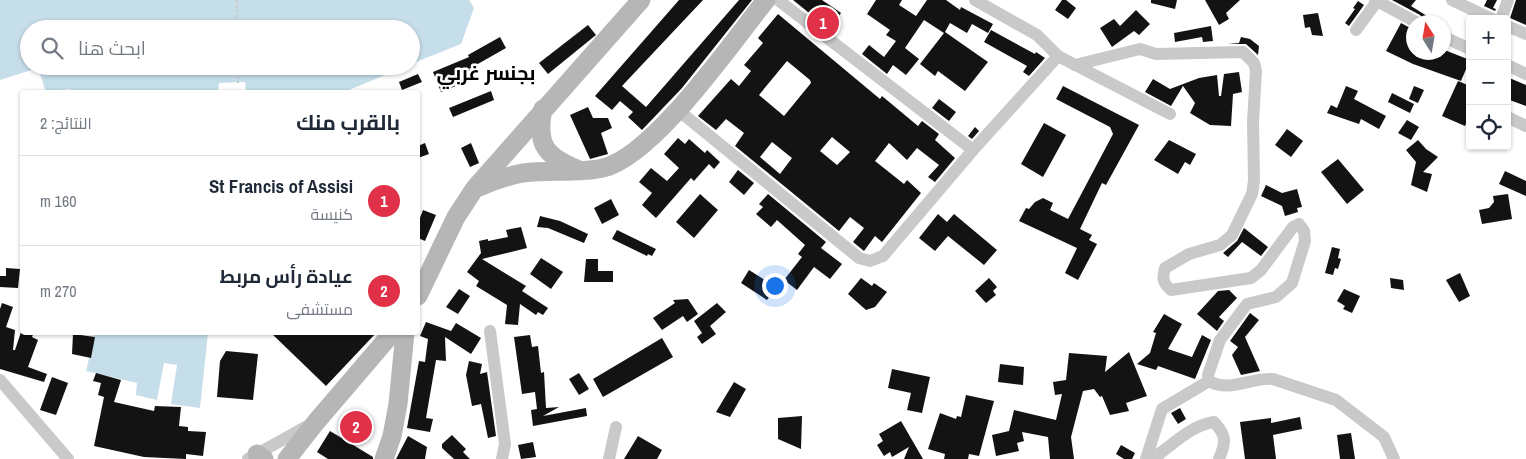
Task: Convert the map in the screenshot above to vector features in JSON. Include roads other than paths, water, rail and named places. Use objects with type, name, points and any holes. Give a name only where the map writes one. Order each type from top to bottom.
[{"type":"main road","points":[[420,292],[456,217],[476,188],[641,0]]},
{"type":"main road","points":[[476,188],[500,178],[524,173],[603,168],[624,159],[638,149],[678,110],[766,0]]},
{"type":"main road","points":[[543,110],[540,127],[542,140],[548,152],[557,161],[580,170]]},
{"type":"main road","points":[[287,459],[390,335]]},
{"type":"main road","points":[[384,459],[392,436],[398,404],[405,335]]},
{"type":"street","points":[[778,0],[974,150]]},
{"type":"street","points":[[975,0],[1037,35],[1058,56],[1170,114]]},
{"type":"street","points":[[1356,30],[1376,0],[1406,16]]},
{"type":"street","points":[[1452,0],[1484,15]]},
{"type":"street","points":[[1502,15],[1508,0]]},
{"type":"street","points":[[1511,28],[1526,34]]},
{"type":"street","points":[[1451,40],[1466,47]]},
{"type":"street","points":[[1075,65],[1140,49],[1156,54],[1172,55],[1229,51],[1243,52],[1254,63],[1256,71],[1253,122],[1254,181],[1252,194],[1232,235],[1220,245],[1189,254],[1164,268],[1162,278],[1164,284],[1171,290],[1251,278],[1261,270],[1292,227],[1299,224],[1304,231],[1305,241],[1292,283],[1276,297],[1247,304],[1220,340],[1208,375],[1209,382]]},
{"type":"street","points":[[678,110],[859,258],[870,261],[883,256],[1058,56]]},
{"type":"street","points":[[1511,67],[1526,74]]},
{"type":"street","points":[[1511,119],[1526,126]]},
{"type":"street","points":[[490,331],[505,444],[502,459]]},
{"type":"street","points":[[1146,459],[1162,409],[1209,382],[1227,386],[1265,378],[1336,400],[1384,437],[1394,459]]},
{"type":"street","points":[[0,380],[68,459]]},
{"type":"street","points":[[257,457],[316,422]]},
{"type":"street","points":[[1157,459],[1160,453],[1193,429],[1203,423],[1214,422],[1224,436],[1226,444],[1219,459]]},
{"type":"street","points":[[609,459],[616,427]]},
{"type":"water","points":[[0,0],[469,0],[474,8],[461,44],[420,60],[420,20],[20,20],[20,74],[0,80]]},
{"type":"water","points":[[40,75],[385,75],[349,90],[246,90],[245,82],[219,83],[218,90],[45,90]]},
{"type":"water","points":[[95,335],[208,335],[200,408],[171,404],[177,365],[164,363],[157,400],[136,395],[137,383],[86,371]]},
{"type":"place","name":"St Francis of Assisi","points":[[823,23]]},
{"type":"place","name":"عيادة رأس مربط","points":[[356,427]]},
{"type":"district","name":"بجنسر غربي","points":[[486,72]]}]
